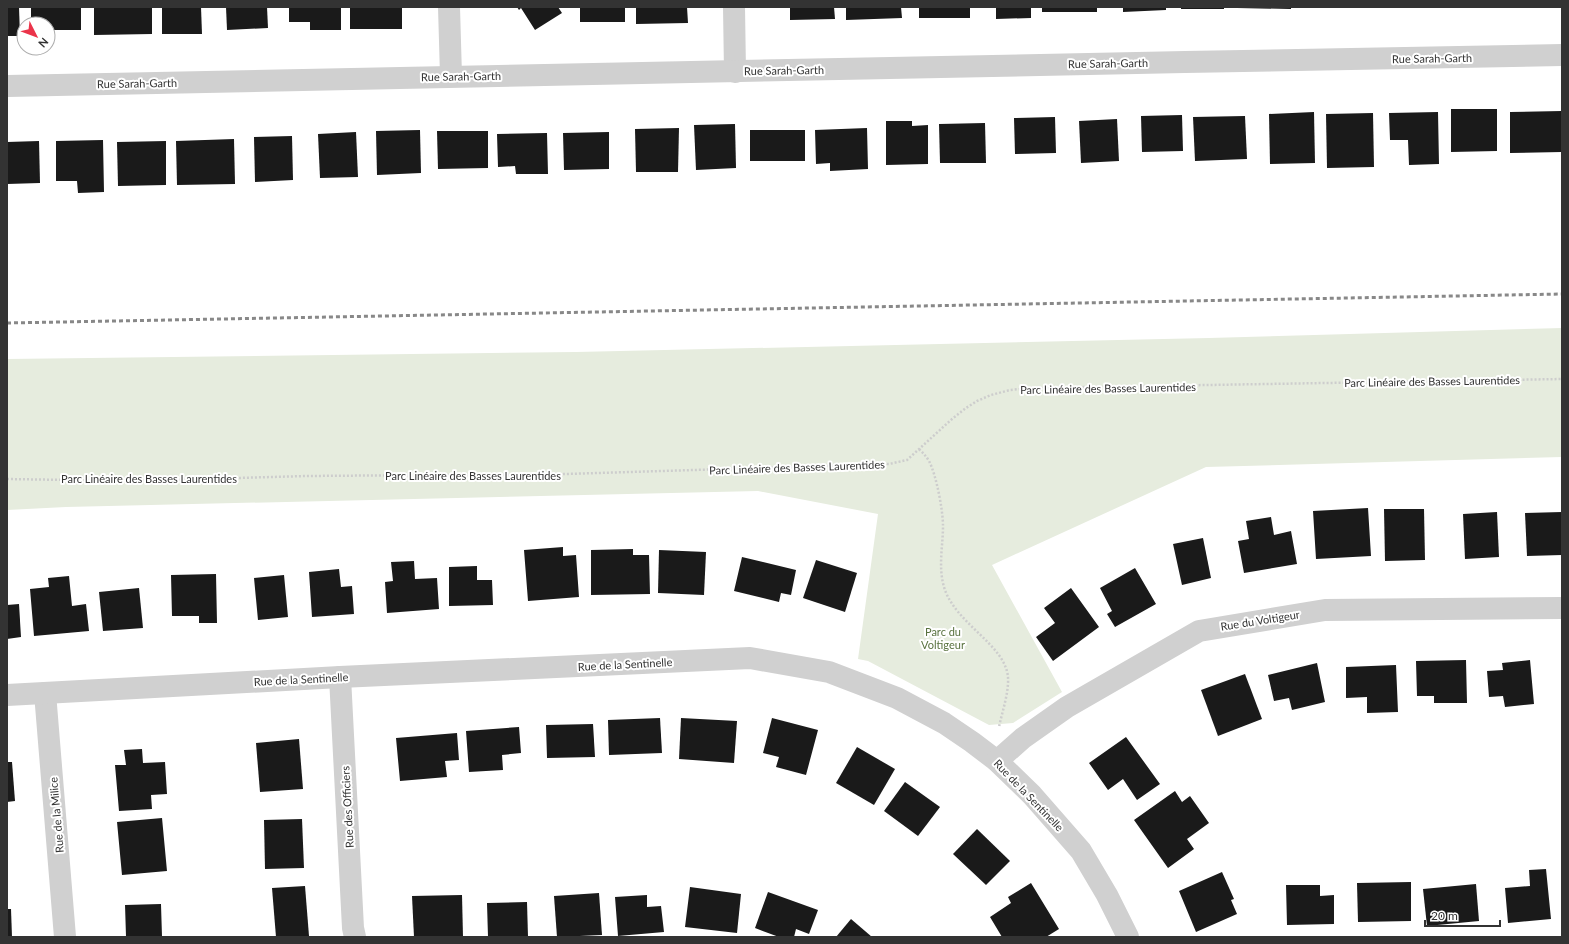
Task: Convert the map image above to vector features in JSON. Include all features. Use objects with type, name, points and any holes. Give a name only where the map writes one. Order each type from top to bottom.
[{"type":"street","points":[[449,7],[451,76]]},
{"type":"street","points":[[734,7],[735,72]]},
{"type":"street","name":"Rue Sarah-Garth","points":[[7,86],[1562,55]]},
{"type":"street","name":"Rue du Voltigeur","points":[[997,762],[1023,738],[1067,707],[1199,631],[1325,610],[1562,608]]},
{"type":"street","name":"Rue de la Sentinelle","points":[[7,695],[340,677],[750,658],[829,672],[897,698],[944,724],[972,742],[997,762],[1032,795],[1081,851],[1107,894],[1128,937]]},
{"type":"street","name":"Rue des Officiers","points":[[340,677],[353,928],[355,937]]},
{"type":"street","name":"Rue de la Milice","points":[[45,694],[65,937]]},
{"type":"path","name":"Parc Linéaire des Basses Laurentides","points":[[7,479],[134,481],[306,476],[566,474],[764,467],[851,466],[907,460],[966,408],[992,395],[1010,390],[1030,388],[1562,379]]},
{"type":"path","points":[[920,449],[929,461],[938,496],[943,526],[941,574],[947,596],[959,615],[998,654],[1004,662],[1007,671],[1007,689],[999,728]]},
{"type":"green space","name":"Parc du Voltigeur","points":[[1562,328],[1562,457],[1206,467],[992,565],[1062,692],[1013,723],[989,725],[868,661],[858,659],[878,514],[758,491],[66,507],[7,510],[7,359],[576,352],[1209,338]]},
{"type":"building","points":[[7,7],[19,7],[19,16],[16,16],[16,36],[7,36]]},
{"type":"building","points":[[31,7],[81,7],[81,30],[56,30],[56,16],[31,16]]},
{"type":"building","points":[[94,7],[152,7],[152,34],[94,35]]},
{"type":"building","points":[[162,7],[201,7],[202,34],[162,34]]},
{"type":"building","points":[[226,7],[267,7],[268,28],[227,30]]},
{"type":"building","points":[[289,7],[341,7],[341,30],[310,30],[310,22],[289,22]]},
{"type":"building","points":[[350,7],[402,7],[402,29],[350,29]]},
{"type":"building","points":[[517,7],[558,7],[562,13],[535,30],[521,8],[519,10]]},
{"type":"building","points":[[580,7],[625,7],[625,22],[580,22]]},
{"type":"building","points":[[636,7],[687,7],[688,23],[636,24]]},
{"type":"building","points":[[790,7],[834,7],[835,19],[790,20]]},
{"type":"building","points":[[846,7],[901,7],[902,18],[846,20]]},
{"type":"building","points":[[919,7],[970,7],[970,18],[919,18]]},
{"type":"building","points":[[996,7],[1031,7],[1031,18],[996,19]]},
{"type":"building","points":[[1042,7],[1097,7],[1097,12],[1042,12]]},
{"type":"building","points":[[1123,7],[1166,7],[1166,10],[1123,12]]},
{"type":"building","points":[[1181,7],[1224,7],[1224,9],[1181,9]]},
{"type":"building","points":[[1291,7],[1291,9],[1237,8]]},
{"type":"building","points":[[1451,109],[1497,109],[1497,151],[1451,152]]},
{"type":"building","points":[[1562,111],[1562,152],[1510,153],[1510,112]]},
{"type":"building","points":[[1314,112],[1315,163],[1270,164],[1269,114]]},
{"type":"building","points":[[1438,112],[1439,164],[1409,165],[1408,140],[1390,140],[1389,113]]},
{"type":"building","points":[[1373,113],[1374,167],[1327,168],[1326,114]]},
{"type":"building","points":[[1182,115],[1183,151],[1142,152],[1141,116]]},
{"type":"building","points":[[1245,116],[1247,159],[1195,161],[1193,117]]},
{"type":"building","points":[[1055,117],[1056,153],[1015,154],[1014,118]]},
{"type":"building","points":[[1117,119],[1119,161],[1081,163],[1079,121]]},
{"type":"building","points":[[886,121],[912,121],[912,126],[928,125],[928,164],[886,165]]},
{"type":"building","points":[[985,123],[986,163],[940,163],[939,124]]},
{"type":"building","points":[[735,124],[736,168],[696,170],[694,125]]},
{"type":"building","points":[[679,128],[678,172],[636,172],[635,129]]},
{"type":"building","points":[[867,128],[868,169],[830,171],[830,163],[816,164],[815,130]]},
{"type":"building","points":[[420,130],[421,173],[377,175],[376,131]]},
{"type":"building","points":[[750,130],[805,130],[805,161],[750,161]]},
{"type":"building","points":[[437,131],[488,131],[488,168],[438,169]]},
{"type":"building","points":[[356,132],[358,177],[320,178],[318,134]]},
{"type":"building","points":[[609,132],[609,169],[564,170],[563,133]]},
{"type":"building","points":[[547,133],[548,174],[516,174],[515,166],[498,167],[497,134]]},
{"type":"building","points":[[292,136],[293,180],[255,182],[254,137]]},
{"type":"building","points":[[234,139],[235,184],[177,185],[176,141]]},
{"type":"building","points":[[103,140],[104,192],[78,193],[77,181],[56,181],[56,141]]},
{"type":"building","points":[[39,141],[40,183],[7,184],[7,142]]},
{"type":"building","points":[[166,141],[166,185],[118,186],[117,142]]},
{"type":"building","points":[[1368,508],[1371,556],[1316,559],[1313,511]]},
{"type":"building","points":[[1384,509],[1424,509],[1425,560],[1385,561]]},
{"type":"building","points":[[1497,512],[1499,557],[1465,559],[1463,514]]},
{"type":"building","points":[[1562,512],[1562,555],[1527,556],[1525,513]]},
{"type":"building","points":[[1271,517],[1274,535],[1291,531],[1297,564],[1244,573],[1238,541],[1249,539],[1246,521]]},
{"type":"building","points":[[1203,538],[1211,578],[1182,585],[1173,544]]},
{"type":"building","points":[[563,547],[563,556],[576,555],[579,597],[528,601],[524,550]]},
{"type":"building","points":[[633,549],[633,555],[649,555],[650,594],[591,595],[591,550]]},
{"type":"building","points":[[659,550],[706,552],[704,595],[658,593]]},
{"type":"building","points":[[742,557],[796,570],[791,595],[781,593],[779,602],[734,591]]},
{"type":"building","points":[[816,560],[857,573],[845,612],[803,598]]},
{"type":"building","points":[[414,561],[415,579],[437,578],[439,609],[387,613],[385,582],[393,581],[391,562]]},
{"type":"building","points":[[477,566],[477,580],[492,580],[493,605],[449,606],[449,567]]},
{"type":"building","points":[[1135,568],[1156,604],[1115,627],[1107,614],[1112,611],[1100,588]]},
{"type":"building","points":[[339,569],[341,587],[352,586],[354,614],[312,617],[309,572]]},
{"type":"building","points":[[216,574],[217,623],[199,623],[199,616],[172,616],[171,575]]},
{"type":"building","points":[[284,575],[288,617],[258,620],[254,578]]},
{"type":"building","points":[[69,576],[72,606],[86,604],[89,631],[34,636],[30,589],[49,587],[48,578]]},
{"type":"building","points":[[139,588],[143,628],[103,631],[99,592]]},
{"type":"building","points":[[1071,588],[1099,627],[1053,661],[1036,637],[1055,623],[1044,608]]},
{"type":"building","points":[[19,604],[21,637],[7,639],[7,605]]},
{"type":"building","points":[[1466,660],[1467,703],[1434,703],[1434,696],[1417,696],[1416,661]]},
{"type":"building","points":[[1530,660],[1534,704],[1505,707],[1503,696],[1489,697],[1487,671],[1503,670],[1502,663]]},
{"type":"building","points":[[1317,663],[1325,702],[1292,710],[1289,698],[1274,701],[1268,675]]},
{"type":"building","points":[[1396,665],[1398,712],[1367,713],[1367,697],[1346,698],[1346,667]]},
{"type":"building","points":[[1245,674],[1262,719],[1218,736],[1201,690]]},
{"type":"building","points":[[660,718],[662,753],[609,755],[608,720]]},
{"type":"building","points":[[681,718],[737,721],[734,763],[679,759]]},
{"type":"building","points":[[772,718],[818,730],[806,775],[776,767],[779,757],[763,753]]},
{"type":"building","points":[[593,724],[595,757],[547,758],[546,725]]},
{"type":"building","points":[[519,727],[521,753],[502,755],[503,770],[469,772],[466,731]]},
{"type":"building","points":[[457,733],[459,760],[445,761],[447,777],[400,781],[396,738]]},
{"type":"building","points":[[1126,737],[1160,784],[1137,800],[1123,779],[1108,790],[1089,763]]},
{"type":"building","points":[[299,739],[303,789],[260,792],[256,743]]},
{"type":"building","points":[[857,747],[895,769],[874,805],[836,783]]},
{"type":"building","points":[[142,749],[143,763],[165,762],[167,794],[151,795],[152,809],[119,811],[115,765],[126,765],[124,750]]},
{"type":"building","points":[[7,762],[12,762],[15,801],[7,802]]},
{"type":"building","points":[[905,782],[940,807],[918,836],[884,811]]},
{"type":"building","points":[[1175,791],[1182,802],[1190,796],[1209,823],[1187,839],[1194,849],[1168,868],[1134,820]]},
{"type":"building","points":[[162,818],[167,871],[122,875],[117,822]]},
{"type":"building","points":[[302,819],[304,868],[265,869],[264,820]]},
{"type":"building","points":[[977,829],[1010,861],[986,885],[953,854]]},
{"type":"building","points":[[1546,869],[1551,919],[1508,923],[1505,888],[1530,886],[1529,870]]},
{"type":"building","points":[[1222,872],[1234,899],[1231,900],[1237,914],[1196,932],[1179,891]]},
{"type":"building","points":[[1411,882],[1411,921],[1358,922],[1357,883]]},
{"type":"building","points":[[1031,883],[1059,929],[1046,937],[1002,937],[990,917],[1011,903],[1008,897]]},
{"type":"building","points":[[1476,884],[1479,921],[1427,926],[1423,889]]},
{"type":"building","points":[[1286,885],[1320,885],[1320,896],[1334,895],[1334,924],[1287,925]]},
{"type":"building","points":[[305,886],[309,936],[276,937],[272,888]]},
{"type":"building","points":[[690,887],[741,894],[737,933],[685,927]]},
{"type":"building","points":[[768,892],[818,910],[809,934],[796,929],[794,937],[779,937],[755,928]]},
{"type":"building","points":[[599,893],[602,935],[557,937],[554,896]]},
{"type":"building","points":[[462,895],[463,937],[414,937],[412,896]]},
{"type":"building","points":[[647,895],[647,907],[661,906],[664,932],[618,936],[615,897]]},
{"type":"building","points":[[527,902],[528,937],[488,937],[487,903]]},
{"type":"building","points":[[161,904],[162,937],[126,937],[125,905]]},
{"type":"building","points":[[7,909],[11,909],[12,937],[7,937]]},
{"type":"building","points":[[851,919],[872,937],[836,937]]},
{"type":"railway","points":[[7,323],[1562,294]]}]
